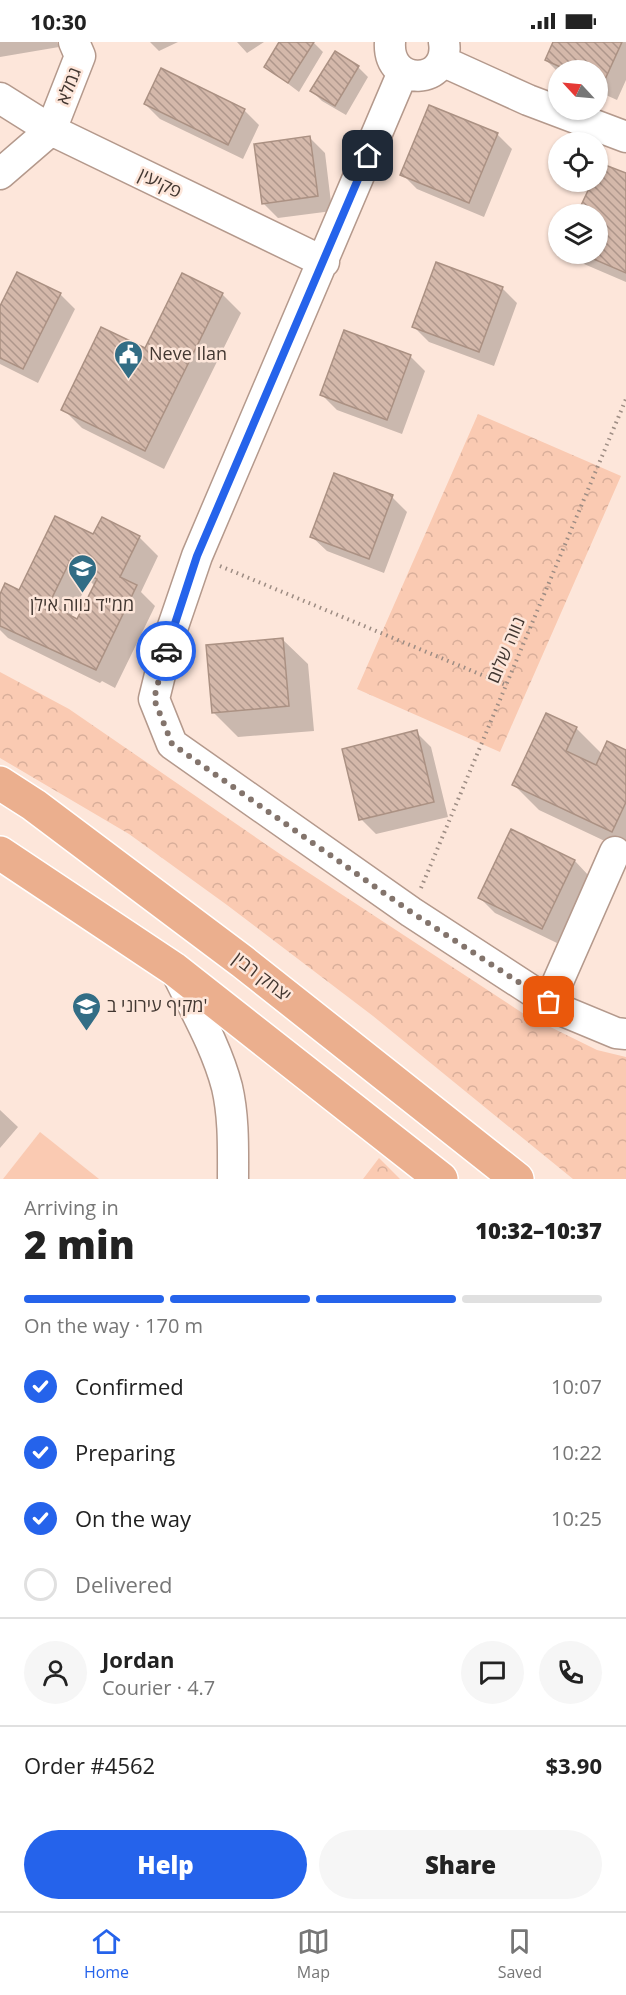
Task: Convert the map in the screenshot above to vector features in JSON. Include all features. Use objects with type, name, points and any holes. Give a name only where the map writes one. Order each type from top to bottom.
[{"type":"main road","name":"יצחק רבין","points":[[0,783],[34,805],[243,962],[517,1179]]},
{"type":"main road","points":[[0,853],[174,969],[441,1179]]},
{"type":"street","name":"גמלא","points":[[51,130],[80,56],[74,42]]},
{"type":"street","points":[[390,42],[392,59],[403,72],[420,76],[429,74],[443,51],[528,100],[626,136]]},
{"type":"street","points":[[403,72],[197,556],[169,638],[154,699],[172,744],[411,912],[563,1011],[616,1033],[626,1034]]},
{"type":"street","name":"פקיעין","points":[[0,98],[51,130],[324,261]]},
{"type":"street","points":[[0,174],[51,130]]},
{"type":"street","points":[[549,1002],[615,852]]},
{"type":"street","points":[[174,969],[215,1050],[227,1088],[233,1135],[232,1179]]},
{"type":"path","name":"נווה שלום","points":[[411,912],[626,399]]},
{"type":"path","points":[[197,556],[506,685]]},
{"type":"green space","points":[[478,414],[621,476],[500,752],[357,689]]},
{"type":"green space","points":[[0,672],[69,709],[280,854],[524,1014],[597,1050],[626,1057],[626,1179],[573,1179],[373,1016],[227,905],[129,834],[0,758]]},
{"type":"green space","points":[[40,1132],[99,1179],[3,1179]]},
{"type":"green space","points":[[379,1158],[400,1179],[363,1179]]},
{"type":"building","points":[[279,42],[314,42],[288,83],[264,67]]},
{"type":"building","points":[[553,42],[622,42],[608,73],[608,60],[545,60]]},
{"type":"building","points":[[335,51],[359,66],[335,106],[310,91]]},
{"type":"building","points":[[161,68],[245,109],[228,145],[144,104]]},
{"type":"building","points":[[429,105],[498,133],[469,203],[400,175]]},
{"type":"building","points":[[310,136],[318,196],[262,204],[254,144]]},
{"type":"building","points":[[608,166],[626,173],[626,273],[605,264],[608,264],[608,204],[582,204],[587,192],[608,192]]},
{"type":"building","points":[[436,262],[503,287],[479,352],[412,327]]},
{"type":"building","points":[[17,272],[61,293],[23,369],[0,358],[0,306]]},
{"type":"building","name":"Neve Ilan","points":[[182,273],[223,293],[145,451],[61,410],[101,327],[145,348]]},
{"type":"building","points":[[344,330],[411,355],[387,420],[320,395]]},
{"type":"building","points":[[334,473],[393,495],[369,559],[310,537]]},
{"type":"building","points":[[55,516],[93,534],[102,517],[140,536],[120,577],[137,585],[96,670],[0,626],[0,594],[5,583],[19,590]],"holes":[[[71,559],[80,563],[76,569],[97,579],[77,619],[49,604]]]},
{"type":"building","points":[[283,638],[289,706],[212,713],[206,645]]},
{"type":"building","points":[[546,713],[577,727],[566,751],[596,765],[607,741],[626,750],[626,802],[612,832],[512,785]]},
{"type":"building","points":[[417,730],[434,802],[359,820],[342,749]]},
{"type":"building","points":[[511,829],[575,860],[542,929],[478,898]]},
{"type":"way so far","points":[[166,651],[154,699],[172,744],[411,912],[549,1002]]},
{"type":"place","name":"Neve Ilan","points":[[128,380]]},
{"type":"place","name":"ממ\"ד נווה אילן","points":[[82,594]]},
{"type":"place","name":"מקיף עירוני ב'","points":[[86,1032]]},
{"type":"route","points":[[166,651],[197,556],[368,156]]}]
